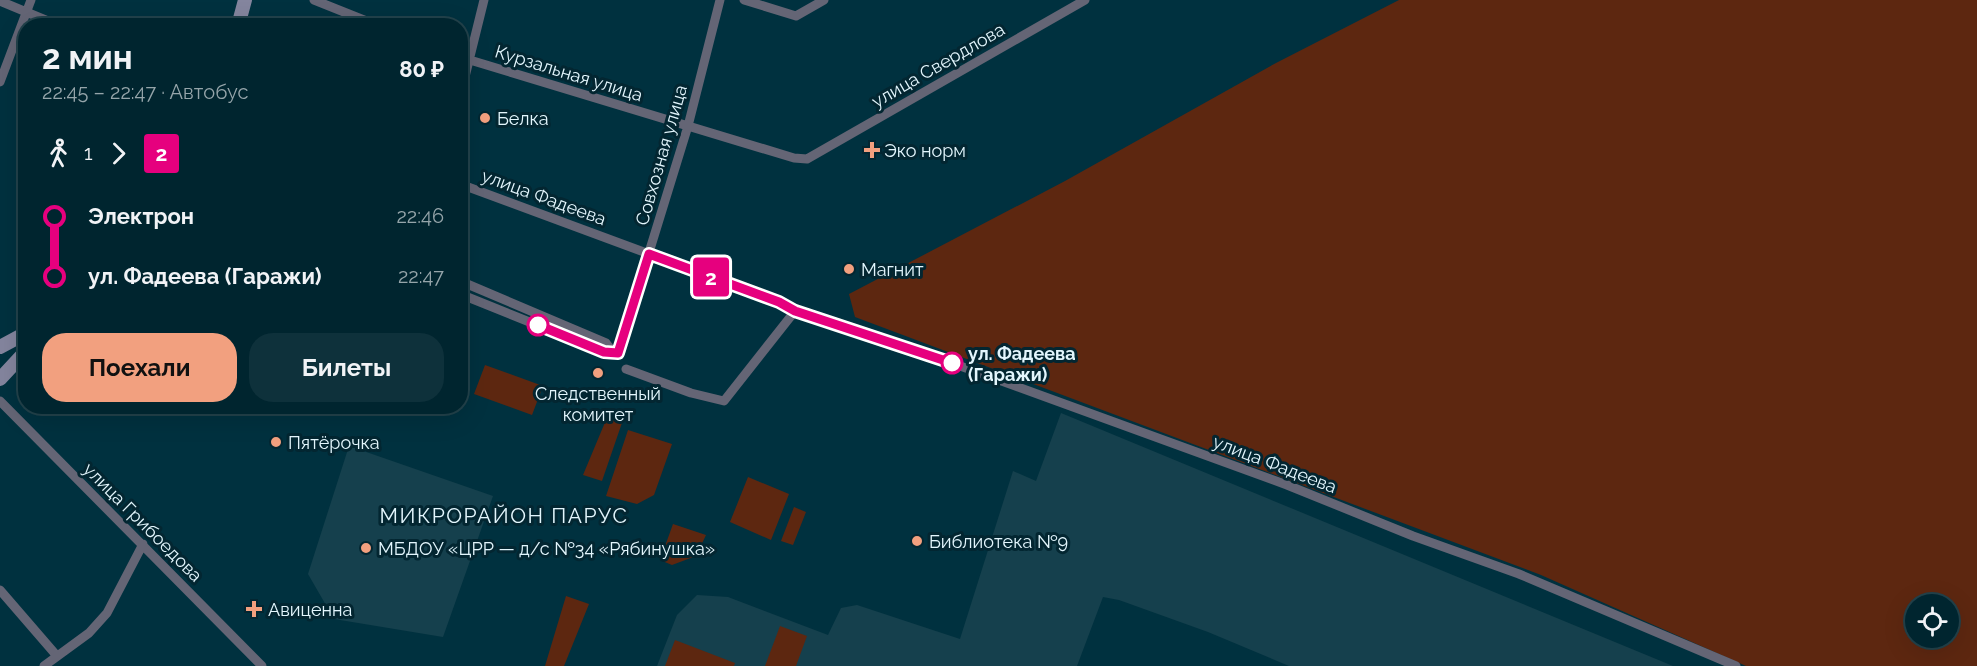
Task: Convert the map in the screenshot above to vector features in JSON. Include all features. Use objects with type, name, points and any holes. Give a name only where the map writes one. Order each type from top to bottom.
[{"type":"street","points":[[25,18],[31,0]]},
{"type":"street","points":[[240,18],[245,0]]},
{"type":"street","points":[[314,0],[360,18]]},
{"type":"street","points":[[468,68],[484,0]]},
{"type":"street","name":"Совхозная улица","points":[[615,352],[649,254],[687,126],[720,0]]},
{"type":"street","points":[[744,0],[796,16],[824,0]]},
{"type":"street","name":"улица Свердлова","points":[[807,159],[1085,0]]},
{"type":"street","points":[[0,1],[40,18]]},
{"type":"street","points":[[0,82],[18,36]]},
{"type":"street","name":"Курзальная улица","points":[[470,61],[794,158],[807,159]]},
{"type":"street","name":"улица Фадеева","points":[[468,187],[779,302],[795,311],[971,370],[1287,485],[1413,536],[1519,574],[1736,666]]},
{"type":"street","points":[[468,284],[606,343],[615,352]]},
{"type":"street","points":[[468,297],[604,352],[615,352]]},
{"type":"street","points":[[626,369],[691,393],[724,401],[795,311]]},
{"type":"street","points":[[0,347],[18,337]]},
{"type":"street","points":[[0,379],[18,360]]},
{"type":"street","name":"улица Грибоедова","points":[[0,401],[262,666]]},
{"type":"street","points":[[44,666],[89,633],[107,613],[143,544]]},
{"type":"street","points":[[0,590],[57,656]]},
{"type":"shaded area","points":[[1399,0],[1977,0],[1977,666],[1746,666],[1541,575],[855,317],[849,294],[1065,181],[1276,63]]},
{"type":"shaded area","points":[[485,365],[543,386],[532,415],[474,394]]},
{"type":"shaded area","points":[[611,408],[625,414],[602,481],[583,475]]},
{"type":"shaded area","points":[[1061,413],[1673,666],[1289,666],[1208,632],[1119,600],[1103,597],[1077,666],[657,666],[677,615],[697,595],[728,597],[828,635],[841,608],[857,605],[960,639],[1013,471],[1036,481]]},
{"type":"shaded area","points":[[628,430],[672,444],[654,495],[637,504],[606,496]]},
{"type":"shaded area","points":[[349,446],[493,496],[443,637],[334,619],[308,574]]},
{"type":"shaded area","points":[[748,477],[789,494],[771,540],[730,522]]},
{"type":"shaded area","points":[[794,507],[806,512],[793,545],[781,541]]},
{"type":"shaded area","points":[[673,524],[706,535],[696,556],[672,565],[660,560]]},
{"type":"shaded area","points":[[566,596],[589,604],[564,666],[545,666]]},
{"type":"shaded area","points":[[780,626],[807,636],[796,666],[765,666]]},
{"type":"shaded area","points":[[675,640],[735,663],[734,666],[665,666]]},
{"type":"bus line","name":"2","points":[[538,325],[604,352],[618,353],[649,254],[779,302],[795,311],[952,363]]},
{"type":"place","name":"Белка","points":[[485,118]]},
{"type":"place","name":"Эко норм","points":[[872,150]]},
{"type":"place","name":"Магнит","points":[[849,269]]},
{"type":"place","name":"ул. Фадеева (Гаражи)","points":[[952,363]]},
{"type":"place","name":"Следственный комитет","points":[[598,373]]},
{"type":"place","name":"Пятёрочка","points":[[276,442]]},
{"type":"place","name":"Библиотека №9","points":[[917,541]]},
{"type":"place","name":"МБДОУ «ЦРР — д/с №34 «Рябинушка»","points":[[366,548]]},
{"type":"place","name":"Авиценна","points":[[254,609]]},
{"type":"district","name":"МИКРОРАЙОН ПАРУС","points":[[504,515]]}]
